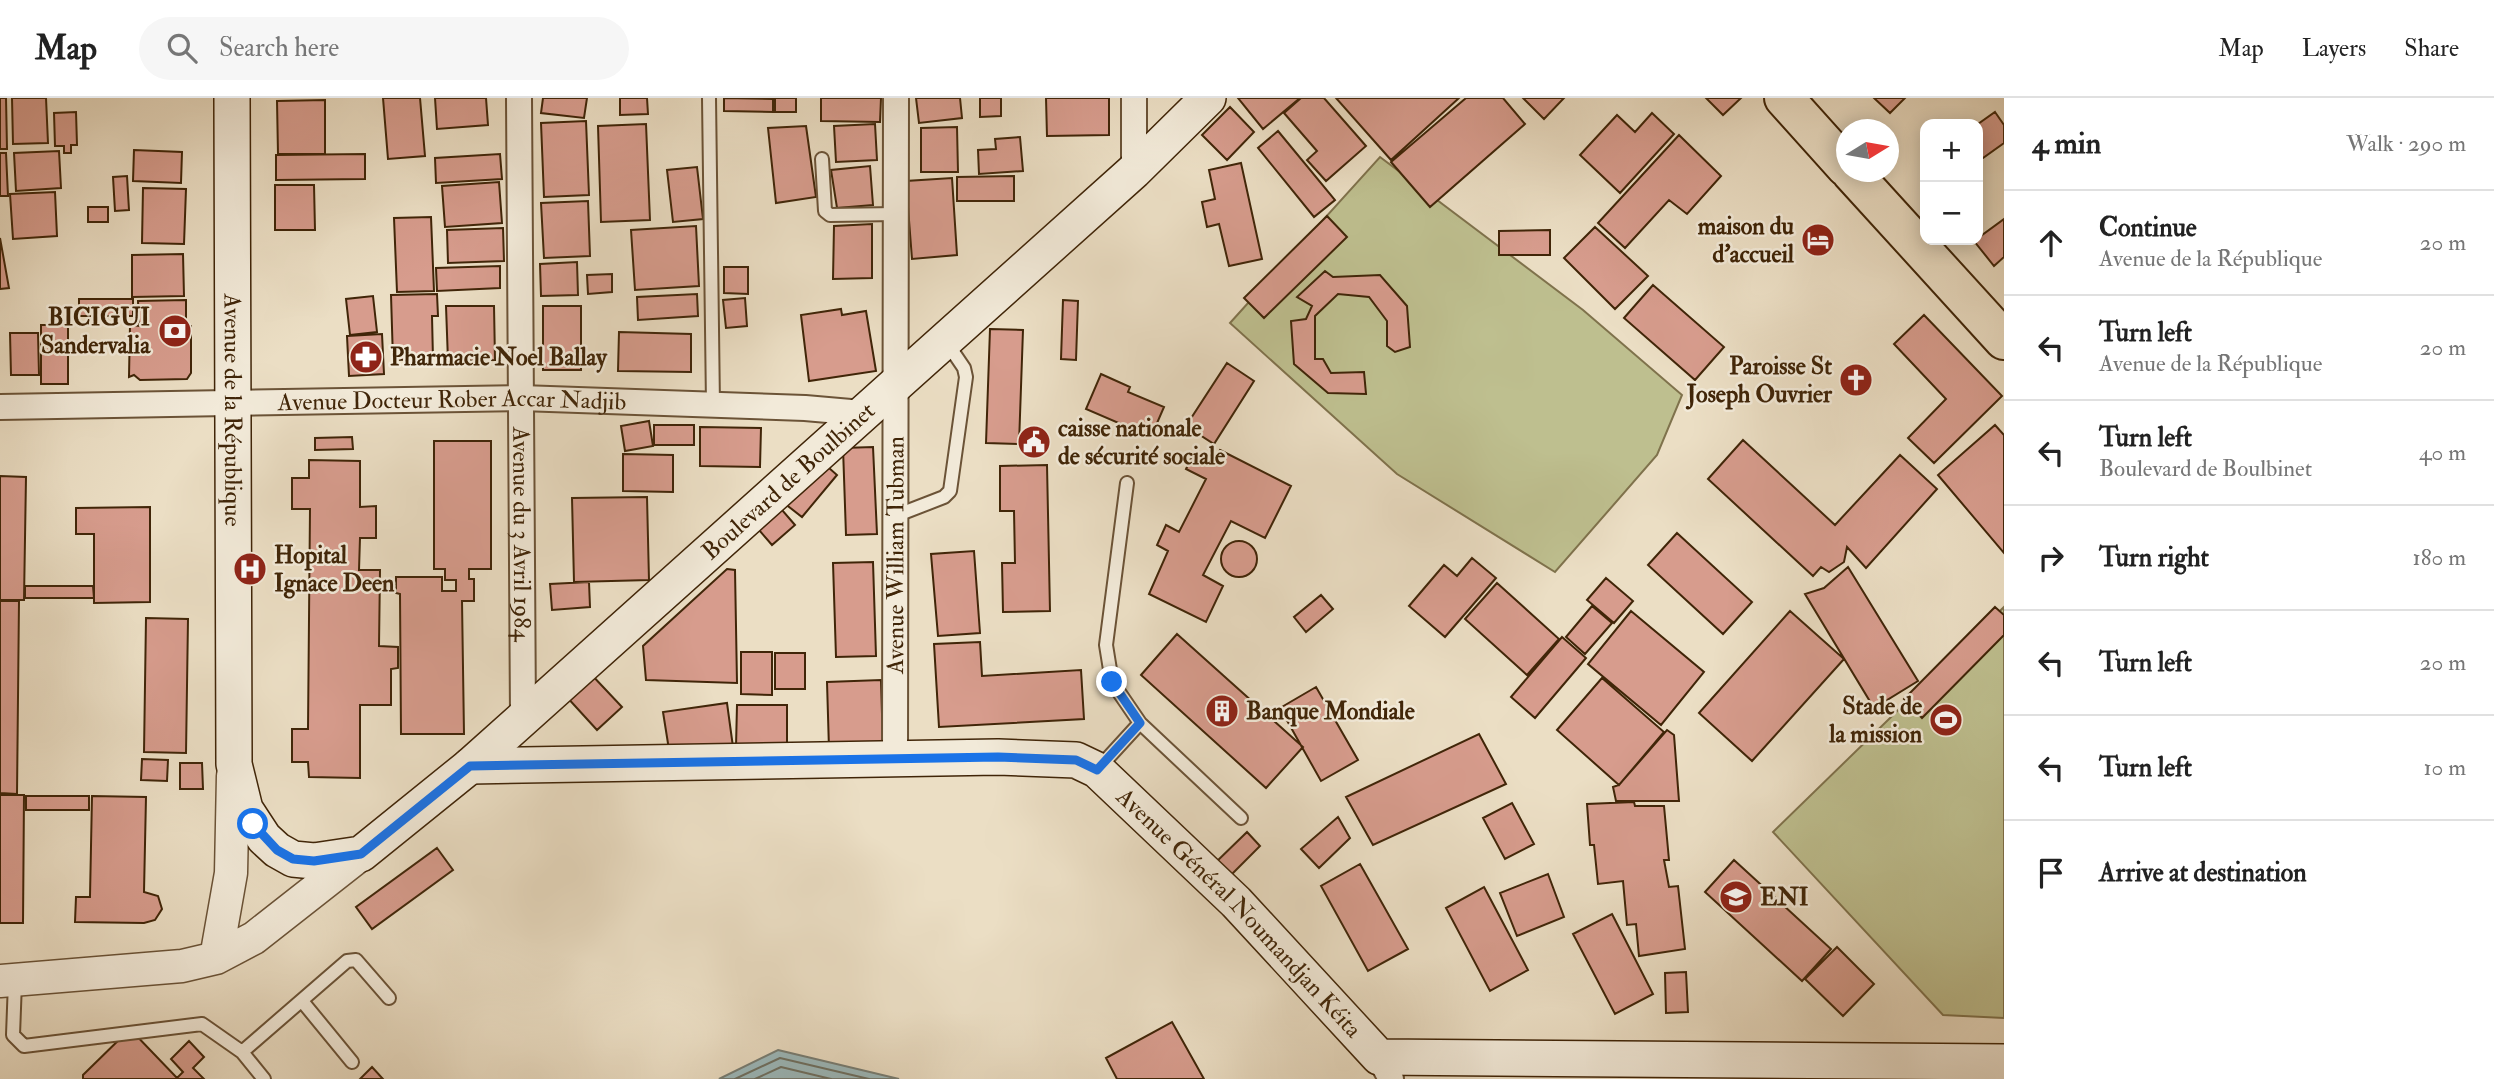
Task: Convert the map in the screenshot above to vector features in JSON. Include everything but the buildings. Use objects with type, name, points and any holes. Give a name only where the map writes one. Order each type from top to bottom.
[{"type":"main road","name":"Avenue de la République","points":[[232,98],[234,764],[245,809],[264,838],[277,850],[293,859],[314,861],[361,854]]},
{"type":"main road","name":"Boulevard de Boulbinet","points":[[361,854],[470,766],[1134,171],[1208,98]]},
{"type":"main road","points":[[1784,98],[1836,156]]},
{"type":"main road","points":[[1860,182],[2004,340]]},
{"type":"main road","name":"Avenue Général Noumandjan Kéita","points":[[470,766],[1055,758],[1076,760],[1097,770],[1236,902],[1385,1068]]},
{"type":"main road","points":[[1385,1068],[1524,1063],[1625,1068],[1877,1070],[2004,1062]]},
{"type":"street","name":"Avenue du 3 Avril 1984","points":[[519,98],[523,717]]},
{"type":"street","name":"Avenue William Tubman","points":[[895,761],[896,98]]},
{"type":"street","points":[[1134,98],[1134,171]]},
{"type":"street","name":"Avenue Docteur Rober Accar Nadjib","points":[[0,407],[234,400],[521,398],[862,413]]},
{"type":"street","name":"Avenue de la République","points":[[216,958],[231,873],[234,764]]},
{"type":"street","points":[[7,981],[182,966],[216,958],[254,938],[361,854]]},
{"type":"lane","points":[[709,98],[713,405]]},
{"type":"lane","points":[[822,159],[825,211],[830,215],[895,214]]},
{"type":"lane","points":[[895,516],[944,497],[950,491],[966,377],[964,369],[944,340]]},
{"type":"lane","points":[[1127,483],[1106,645],[1112,682],[1140,723],[1241,818]]},
{"type":"lane","points":[[1097,770],[1140,723]]},
{"type":"lane","points":[[242,1052],[347,961],[356,960],[389,998]]},
{"type":"lane","points":[[7,981],[13,1035],[24,1046],[201,1024],[242,1052],[264,1079]]},
{"type":"lane","points":[[302,1000],[352,1062]]},
{"type":"green space","points":[[1380,157],[1583,310],[1682,395],[1657,455],[1555,572],[1397,474],[1230,323]]},
{"type":"green space","name":"Stade de la mission","points":[[2004,607],[2004,1018],[1943,1015],[1773,832]]},
{"type":"water","points":[[778,1050],[899,1079],[719,1079]]},
{"type":"place","name":"maison du d’accueil","points":[[1818,240]]},
{"type":"place","name":"BICIGUI Sandervalia","points":[[175,331]]},
{"type":"place","name":"Pharmacie Noel Ballay","points":[[366,357]]},
{"type":"place","name":"Paroisse St Joseph Ouvrier","points":[[1856,380]]},
{"type":"place","name":"caisse nationale de sécurité sociale","points":[[1034,442]]},
{"type":"place","name":"Hopital Ignace Deen","points":[[250,569]]},
{"type":"place","name":"Banque Mondiale","points":[[1222,711]]},
{"type":"place","name":"Stade de la mission","points":[[1946,720]]},
{"type":"place","name":"ENI","points":[[1736,897]]},
{"type":"route","points":[[253,824],[277,850],[293,859],[314,861],[361,854],[470,766],[895,761],[998,757],[1076,760],[1097,770],[1140,723],[1112,682]]}]
